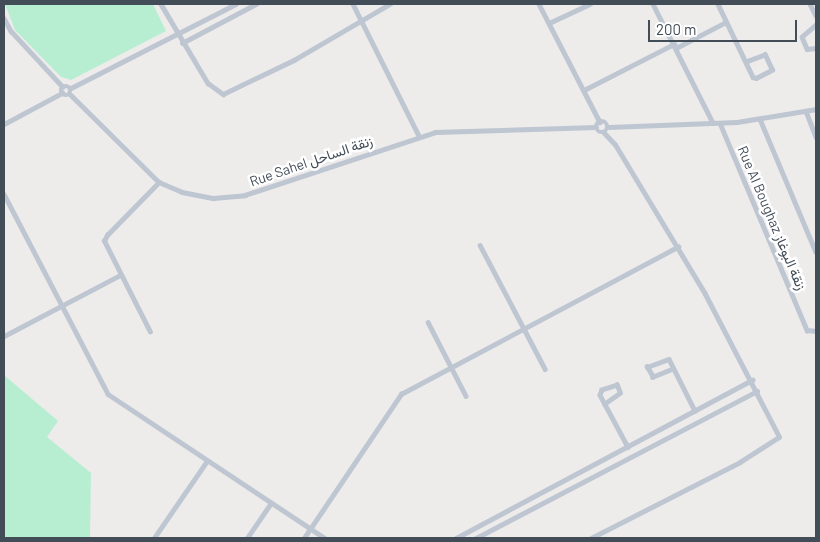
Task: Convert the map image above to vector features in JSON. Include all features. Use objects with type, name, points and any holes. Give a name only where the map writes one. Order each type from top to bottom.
[{"type":"street","points":[[161,4],[177,35],[211,88],[222,94],[294,60],[390,4]]},
{"type":"street","points":[[4,124],[63,90],[70,91],[236,4]]},
{"type":"street","points":[[182,43],[256,4]]},
{"type":"street","points":[[353,4],[419,136]]},
{"type":"street","points":[[539,4],[586,89],[600,122],[608,127],[720,123],[816,110]]},
{"type":"street","points":[[549,23],[590,4]]},
{"type":"street","points":[[653,4],[713,123]]},
{"type":"street","points":[[718,4],[726,22],[746,62],[754,78],[772,70],[765,55],[746,62]]},
{"type":"street","points":[[810,4],[816,16]]},
{"type":"street","points":[[4,18],[11,31],[63,90],[70,91]]},
{"type":"street","points":[[586,89],[726,22]]},
{"type":"street","points":[[816,25],[802,37],[808,49],[816,48]]},
{"type":"street","name":"Rue Sahel زنقة الساحل","points":[[70,91],[159,182],[192,195],[232,198],[419,136],[442,131],[596,127]]},
{"type":"street","points":[[806,111],[816,137]]},
{"type":"street","points":[[760,119],[816,252]]},
{"type":"street","points":[[591,538],[778,440],[778,434],[752,380],[678,247],[615,145],[604,133],[598,132],[596,127],[600,122]]},
{"type":"street","name":"Rue Al Boughaz زنقة البوغاز","points":[[720,123],[808,332],[816,331]]},
{"type":"street","points":[[604,133],[608,127]]},
{"type":"street","points":[[150,332],[120,275],[104,238],[159,182]]},
{"type":"street","points":[[4,194],[60,306],[108,394],[325,538]]},
{"type":"street","points":[[480,244],[545,369]]},
{"type":"street","points":[[304,538],[398,397],[523,328],[678,247]]},
{"type":"street","points":[[4,336],[120,275]]},
{"type":"street","points":[[428,322],[466,396]]},
{"type":"street","points":[[673,369],[653,377],[647,367],[666,358],[673,369],[695,411]]},
{"type":"street","points":[[456,538],[752,380]]},
{"type":"street","points":[[604,404],[620,393],[617,385],[601,391],[604,404],[628,447]]},
{"type":"street","points":[[476,538],[757,391]]},
{"type":"street","points":[[155,538],[207,461]]},
{"type":"street","points":[[599,461],[604,471]]},
{"type":"street","points":[[246,538],[271,503]]},
{"type":"green space","points":[[5,4],[153,4],[166,31],[71,80],[61,77],[15,30]]},
{"type":"green space","points":[[4,375],[58,421],[47,437],[91,473],[90,538],[4,538]]}]
